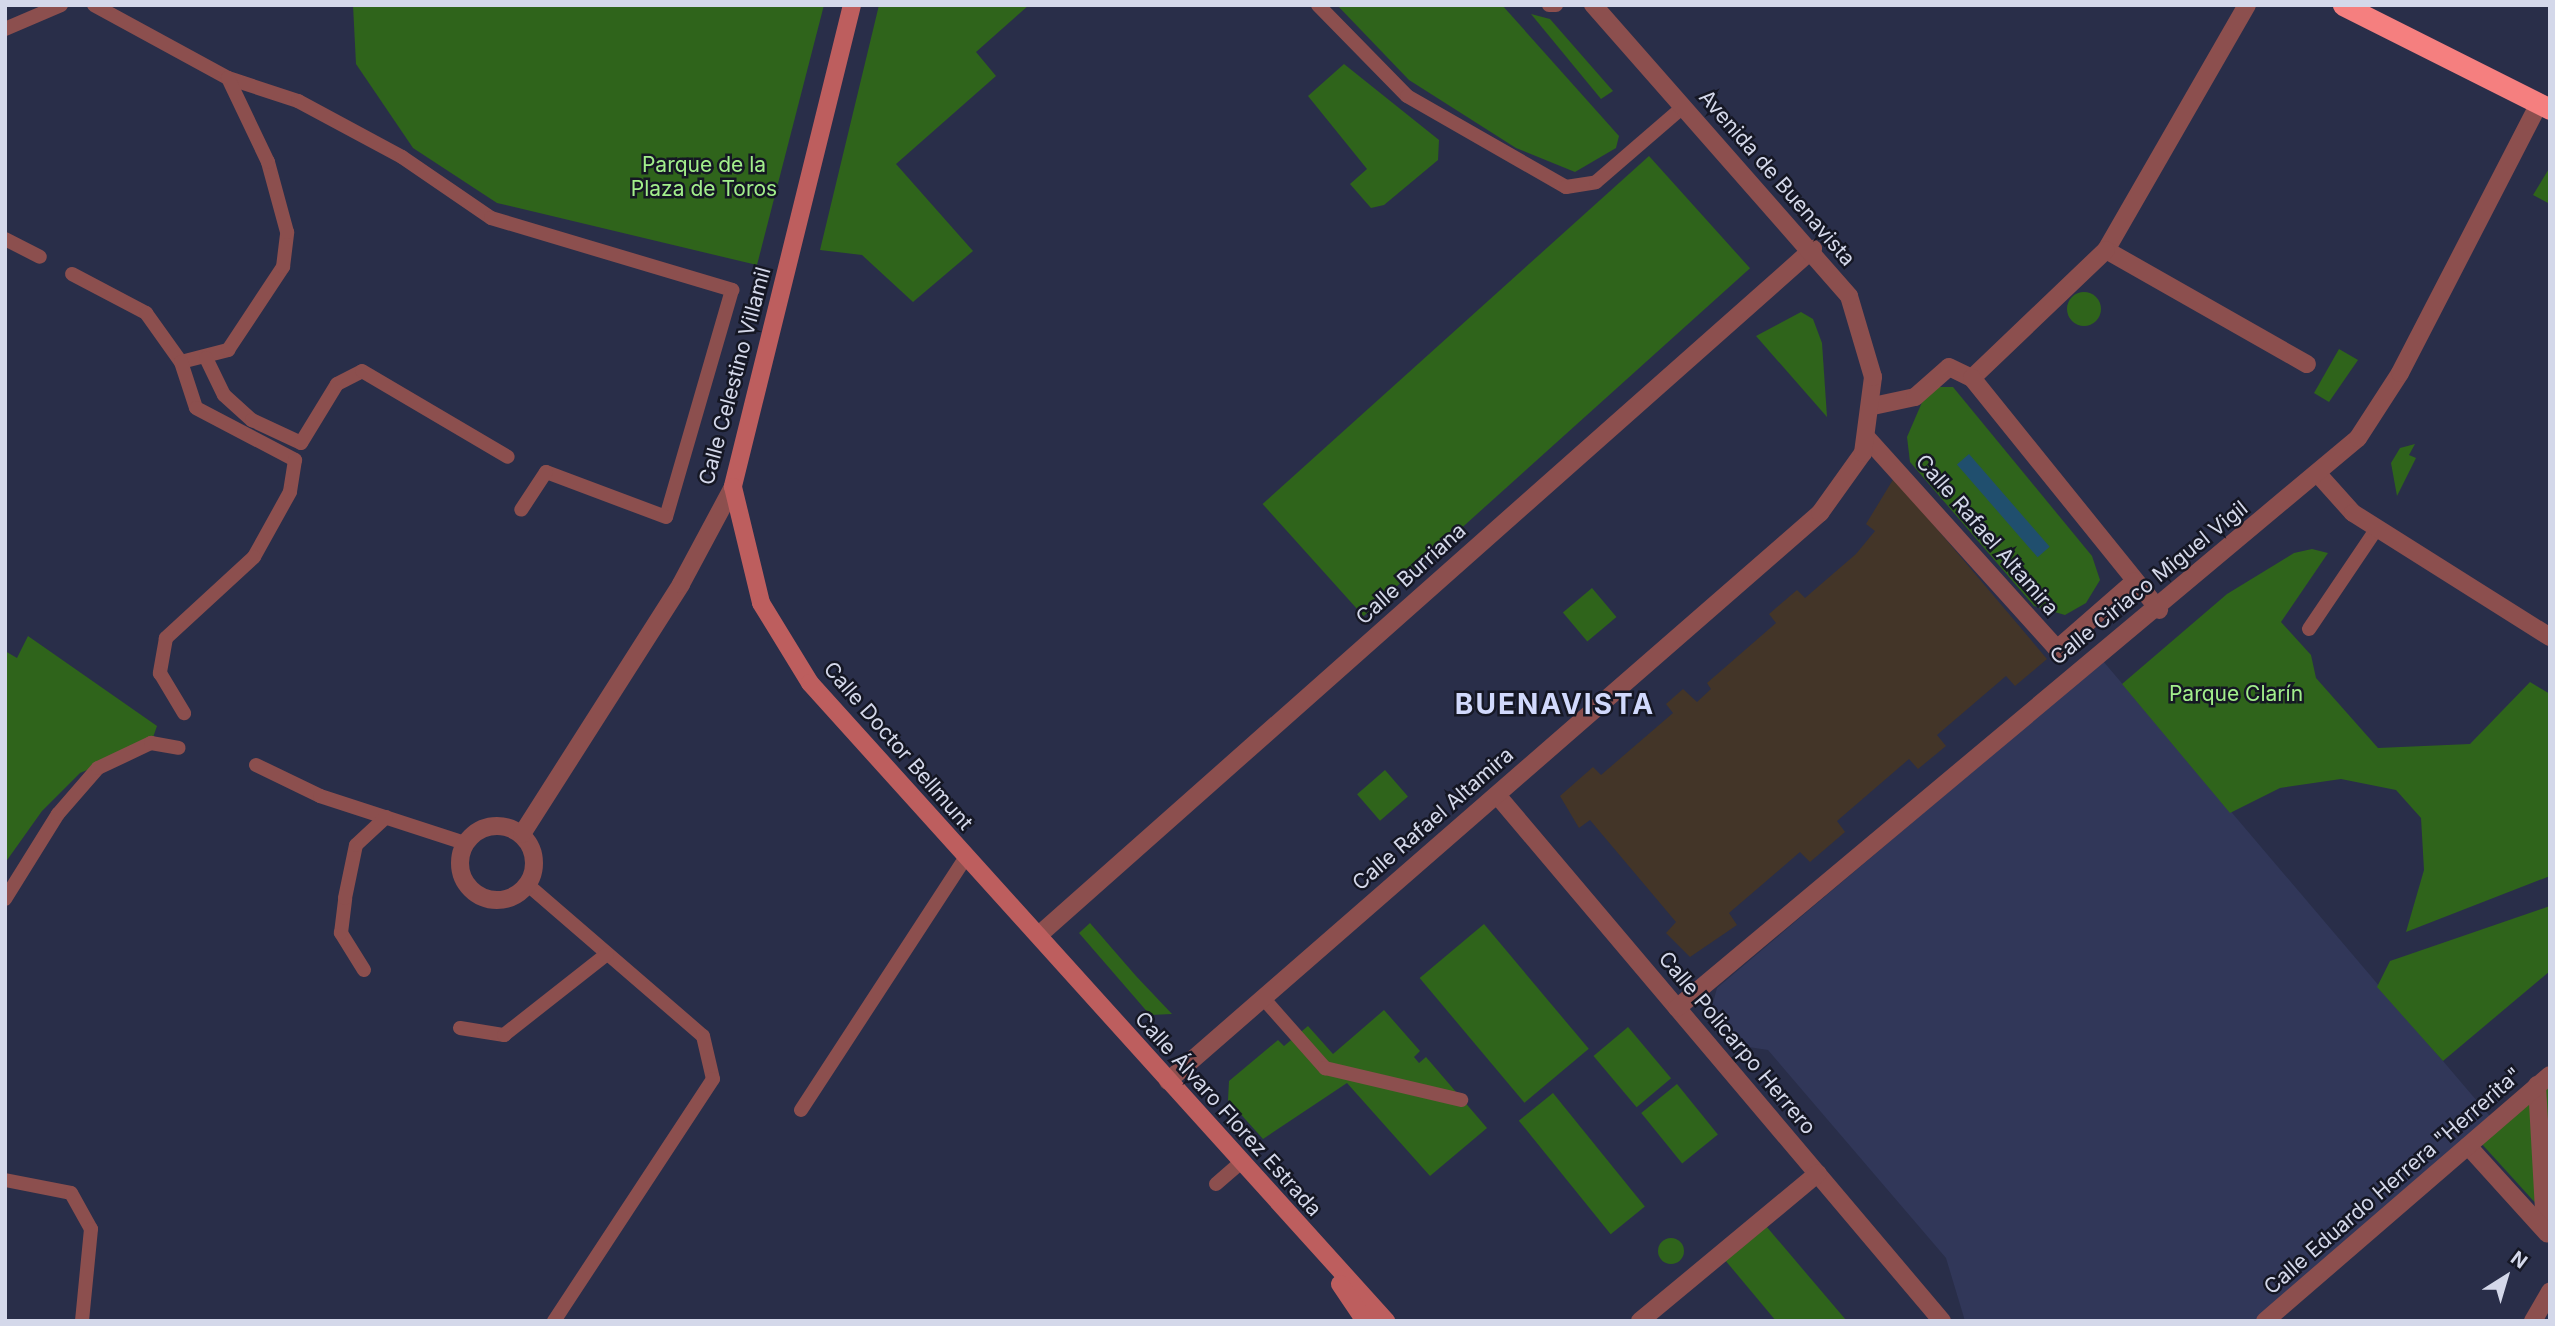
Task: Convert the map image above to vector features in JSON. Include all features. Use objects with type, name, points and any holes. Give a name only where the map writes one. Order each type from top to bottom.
[{"type":"highway","points":[[2343,5],[2544,107]]},
{"type":"main road","name":"Calle Celestino Villamil","points":[[733,487],[852,5]]},
{"type":"main road","name":"Calle Doctor Bellmunt","points":[[733,487],[761,603],[803,671],[965,858],[1040,934]]},
{"type":"main road","name":"Calle Álvaro Florez Estrada","points":[[1040,934],[1317,1249],[1386,1321]]},
{"type":"main road","points":[[1317,1249],[1365,1321]]},
{"type":"street","name":"Avenida de Buenavista","points":[[1593,5],[1813,249],[1861,320],[1873,406]]},
{"type":"street","points":[[1972,378],[2106,250],[2247,5]]},
{"type":"street","name":"Calle Ciriaco Miguel Vigil","points":[[1677,1008],[2136,620],[2159,610],[2358,438],[2400,373],[2544,107]]},
{"type":"street","name":"Calle Burriana","points":[[1040,934],[1813,249]]},
{"type":"street","points":[[2106,250],[2307,364]]},
{"type":"street","points":[[1873,406],[1915,397],[1949,368],[1972,378],[2159,610]]},
{"type":"street","name":"Calle Rafael Altamira","points":[[1168,1080],[1820,513],[1868,439],[1873,406]]},
{"type":"street","name":"Calle Rafael Altamira","points":[[1868,439],[2056,649],[2135,581]]},
{"type":"street","points":[[2318,474],[2377,528],[2550,637]]},
{"type":"street","name":"Calle Celestino Villamil","points":[[522,834],[681,584],[733,487]]},
{"type":"street","name":"Calle Policarpo Herrero","points":[[1497,795],[1942,1321]]},
{"type":"street","points":[[498,825],[522,834],[534,853],[528,885],[507,899],[482,898],[463,880],[465,843],[498,825]]},
{"type":"street","points":[[2543,1080],[2547,1233]]},
{"type":"street","name":"Calle Eduardo Herrera \"Herrerita\"","points":[[2265,1321],[2543,1080]]},
{"type":"street","points":[[2468,1146],[2547,1233]]},
{"type":"street","points":[[1640,1321],[1818,1173]]},
{"type":"street","points":[[2533,1321],[2550,1291]]},
{"type":"lane","points":[[5,29],[61,5]]},
{"type":"lane","points":[[94,5],[228,78],[298,101],[402,156],[491,218],[732,290],[666,517],[546,472],[521,510]]},
{"type":"lane","points":[[1318,5],[1407,96],[1566,187],[1596,182],[1684,106]]},
{"type":"lane","points":[[1549,5],[1556,5]]},
{"type":"lane","points":[[181,362],[206,358],[228,350],[276,278],[287,232],[268,162],[228,78]]},
{"type":"lane","points":[[5,239],[40,257]]},
{"type":"lane","points":[[72,274],[146,313],[181,362],[196,408],[295,460],[290,492],[254,557],[166,638],[160,673],[184,713]]},
{"type":"lane","points":[[206,358],[224,395],[252,419],[302,443],[337,384],[362,371],[508,457]]},
{"type":"lane","points":[[2309,629],[2377,528]]},
{"type":"lane","points":[[5,899],[58,814],[98,768],[150,743],[179,748]]},
{"type":"lane","points":[[256,765],[386,817],[465,843]]},
{"type":"lane","points":[[364,970],[341,933],[345,898],[356,845],[386,817]]},
{"type":"lane","points":[[801,1110],[965,858]]},
{"type":"lane","points":[[528,885],[703,1036],[713,1079],[554,1321]]},
{"type":"lane","points":[[460,1028],[503,1035],[607,954]]},
{"type":"lane","points":[[1263,998],[1325,1068],[1461,1100]]},
{"type":"lane","points":[[1216,1184],[1241,1162]]},
{"type":"lane","points":[[5,1180],[71,1193],[91,1230],[82,1321]]},
{"type":"shaded area","points":[[1969,454],[2050,547],[2038,557],[1957,464]]},
{"type":"shaded area","points":[[1894,478],[2047,659],[2015,686],[2006,676],[1937,735],[1946,746],[1918,769],[1909,759],[1837,821],[1845,832],[1810,862],[1800,852],[1729,913],[1737,925],[1690,957],[1666,933],[1676,922],[1590,820],[1579,828],[1560,796],[1593,767],[1601,775],[1673,713],[1666,704],[1683,689],[1697,702],[1711,689],[1707,683],[1776,623],[1769,614],[1797,590],[1805,598],[1856,554],[1875,531],[1866,524]]},
{"type":"shaded area","points":[[2103,661],[2494,1121],[2263,1321],[1965,1321],[1946,1258],[1768,1050],[1742,1046],[1721,1032],[1711,1010],[1717,988]]},
{"type":"green space","name":"Parque de la Plaza de Toros","points":[[353,5],[824,5],[757,265],[497,203],[413,148],[356,64]]},
{"type":"green space","points":[[879,5],[1029,5],[976,52],[996,76],[896,164],[973,251],[913,302],[862,255],[820,250]]},
{"type":"green space","points":[[1337,5],[1502,5],[1619,136],[1616,148],[1575,172],[1516,148],[1409,80]]},
{"type":"green space","points":[[1531,14],[1550,19],[1613,91],[1601,99]]},
{"type":"green space","points":[[1344,64],[1439,140],[1438,160],[1384,205],[1371,208],[1350,184],[1367,169],[1308,96]]},
{"type":"green space","points":[[1649,156],[1750,268],[1364,616],[1263,504]]},
{"type":"green space","points":[[2550,167],[2550,204],[2533,195]]},
{"type":"green space","points":[[2084,292],[2096,297],[2101,309],[2096,321],[2084,326],[2072,321],[2067,309],[2072,297]]},
{"type":"green space","points":[[1801,312],[1813,319],[1822,343],[1827,417],[1756,336]]},
{"type":"green space","points":[[2339,349],[2358,360],[2329,402],[2314,393]]},
{"type":"green space","points":[[1938,387],[1953,387],[2092,556],[2100,580],[2086,603],[2065,615],[2034,606],[1910,462],[1907,437],[1923,400]]},
{"type":"green space","points":[[2415,444],[2409,455],[2416,458],[2397,496],[2391,463],[2400,448]]},
{"type":"green space","name":"Parque Clarín","points":[[2312,549],[2328,553],[2281,622],[2311,655],[2316,678],[2378,748],[2470,744],[2530,682],[2550,694],[2550,876],[2406,932],[2424,870],[2421,818],[2396,790],[2341,779],[2280,788],[2230,813],[2122,684],[2227,594],[2294,553]]},
{"type":"green space","points":[[1592,588],[1616,617],[1587,642],[1563,612]]},
{"type":"green space","points":[[28,636],[157,726],[151,743],[80,773],[42,811],[5,863],[5,651],[17,658]]},
{"type":"green space","points":[[1385,770],[1408,796],[1380,821],[1357,794]]},
{"type":"green space","points":[[2550,906],[2550,971],[2443,1061],[2377,987],[2390,961]]},
{"type":"green space","points":[[1090,923],[1172,1014],[1150,1015],[1079,933]]},
{"type":"green space","points":[[1484,924],[1589,1049],[1524,1103],[1420,978]]},
{"type":"green space","points":[[1384,1010],[1420,1051],[1414,1057],[1419,1063],[1426,1057],[1487,1128],[1430,1176],[1347,1083],[1263,1139],[1228,1100],[1229,1081],[1278,1040],[1284,1046],[1308,1026],[1333,1054]]},
{"type":"green space","points":[[1628,1027],[1671,1078],[1637,1107],[1594,1056]]},
{"type":"green space","points":[[2550,1081],[2550,1219],[2480,1142]]},
{"type":"green space","points":[[1677,1084],[1718,1135],[1682,1163],[1641,1113]]},
{"type":"green space","points":[[1553,1093],[1645,1206],[1611,1234],[1519,1121]]},
{"type":"green space","points":[[1766,1226],[1846,1321],[1776,1321],[1725,1260]]},
{"type":"green space","points":[[1671,1238],[1680,1242],[1684,1251],[1680,1260],[1671,1264],[1662,1260],[1658,1251],[1662,1242]]},
{"type":"district","name":"BUENAVISTA","points":[[1555,704]]}]
